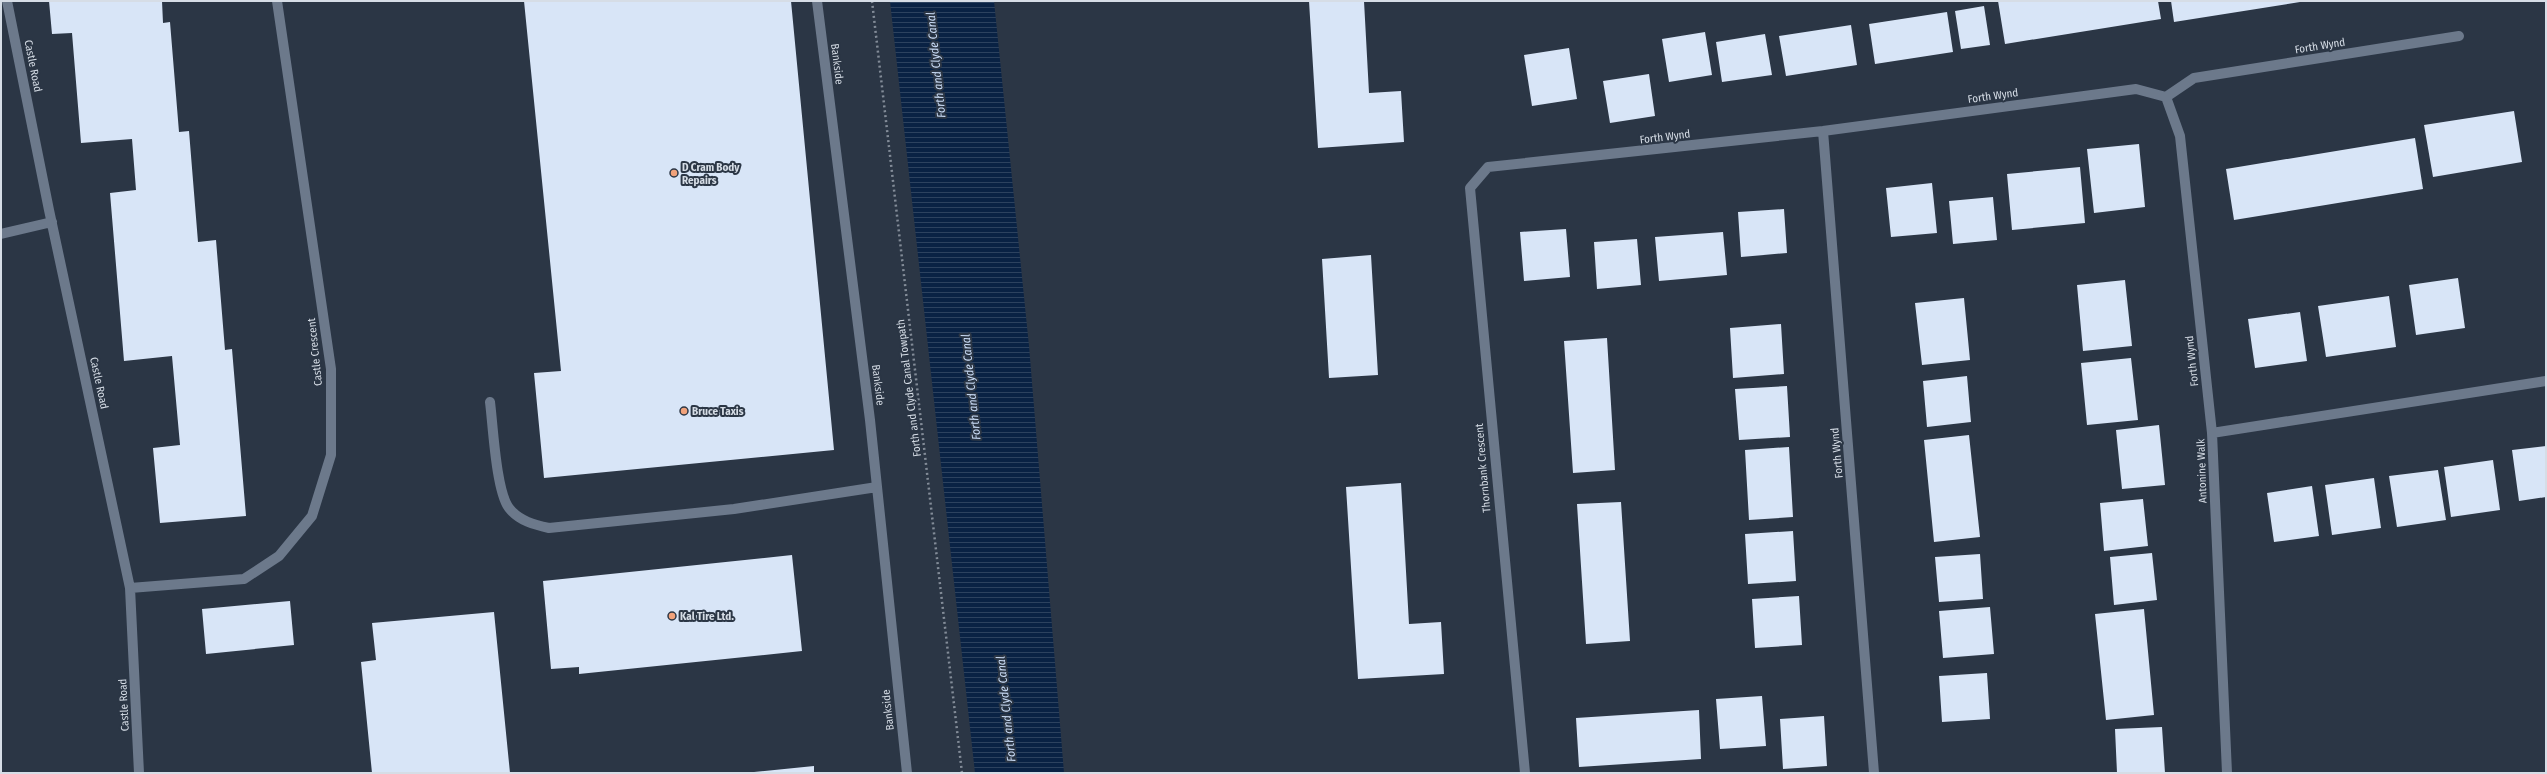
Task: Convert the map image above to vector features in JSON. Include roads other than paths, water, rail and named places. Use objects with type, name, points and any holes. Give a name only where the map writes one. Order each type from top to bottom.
[{"type":"street","name":"Castle Road","points":[[7,1],[52,222],[130,588],[139,773]]},
{"type":"street","name":"Castle Crescent","points":[[130,588],[244,579],[279,556],[312,516],[330,455],[331,369],[277,1]]},
{"type":"street","name":"Bankside","points":[[817,1],[877,487],[907,773]]},
{"type":"street","name":"Forth Wynd","points":[[1488,167],[1823,131],[2136,89],[2166,97],[2194,78],[2459,36]]},
{"type":"street","name":"Forth Wynd","points":[[2166,97],[2180,136],[2212,433]]},
{"type":"street","name":"Forth Wynd","points":[[1823,131],[1874,773]]},
{"type":"street","name":"Thornbank Crescent","points":[[1488,167],[1470,188],[1525,773]]},
{"type":"street","points":[[1,234],[52,222]]},
{"type":"street","name":"Antonine Walk","points":[[2227,773],[2212,433],[2546,381]]},
{"type":"street","points":[[490,402],[500,482],[509,508],[530,524],[550,528],[734,509],[877,487]]},
{"type":"water","name":"Forth and Clyde Canal","points":[[890,1],[994,1],[1029,346],[1064,773],[975,773]]},
{"type":"place","name":"D Cram Body Repairs","points":[[674,173]]},
{"type":"place","name":"Bruce Taxis","points":[[684,411]]},
{"type":"place","name":"Kal Tire Ltd.","points":[[672,616]]}]
